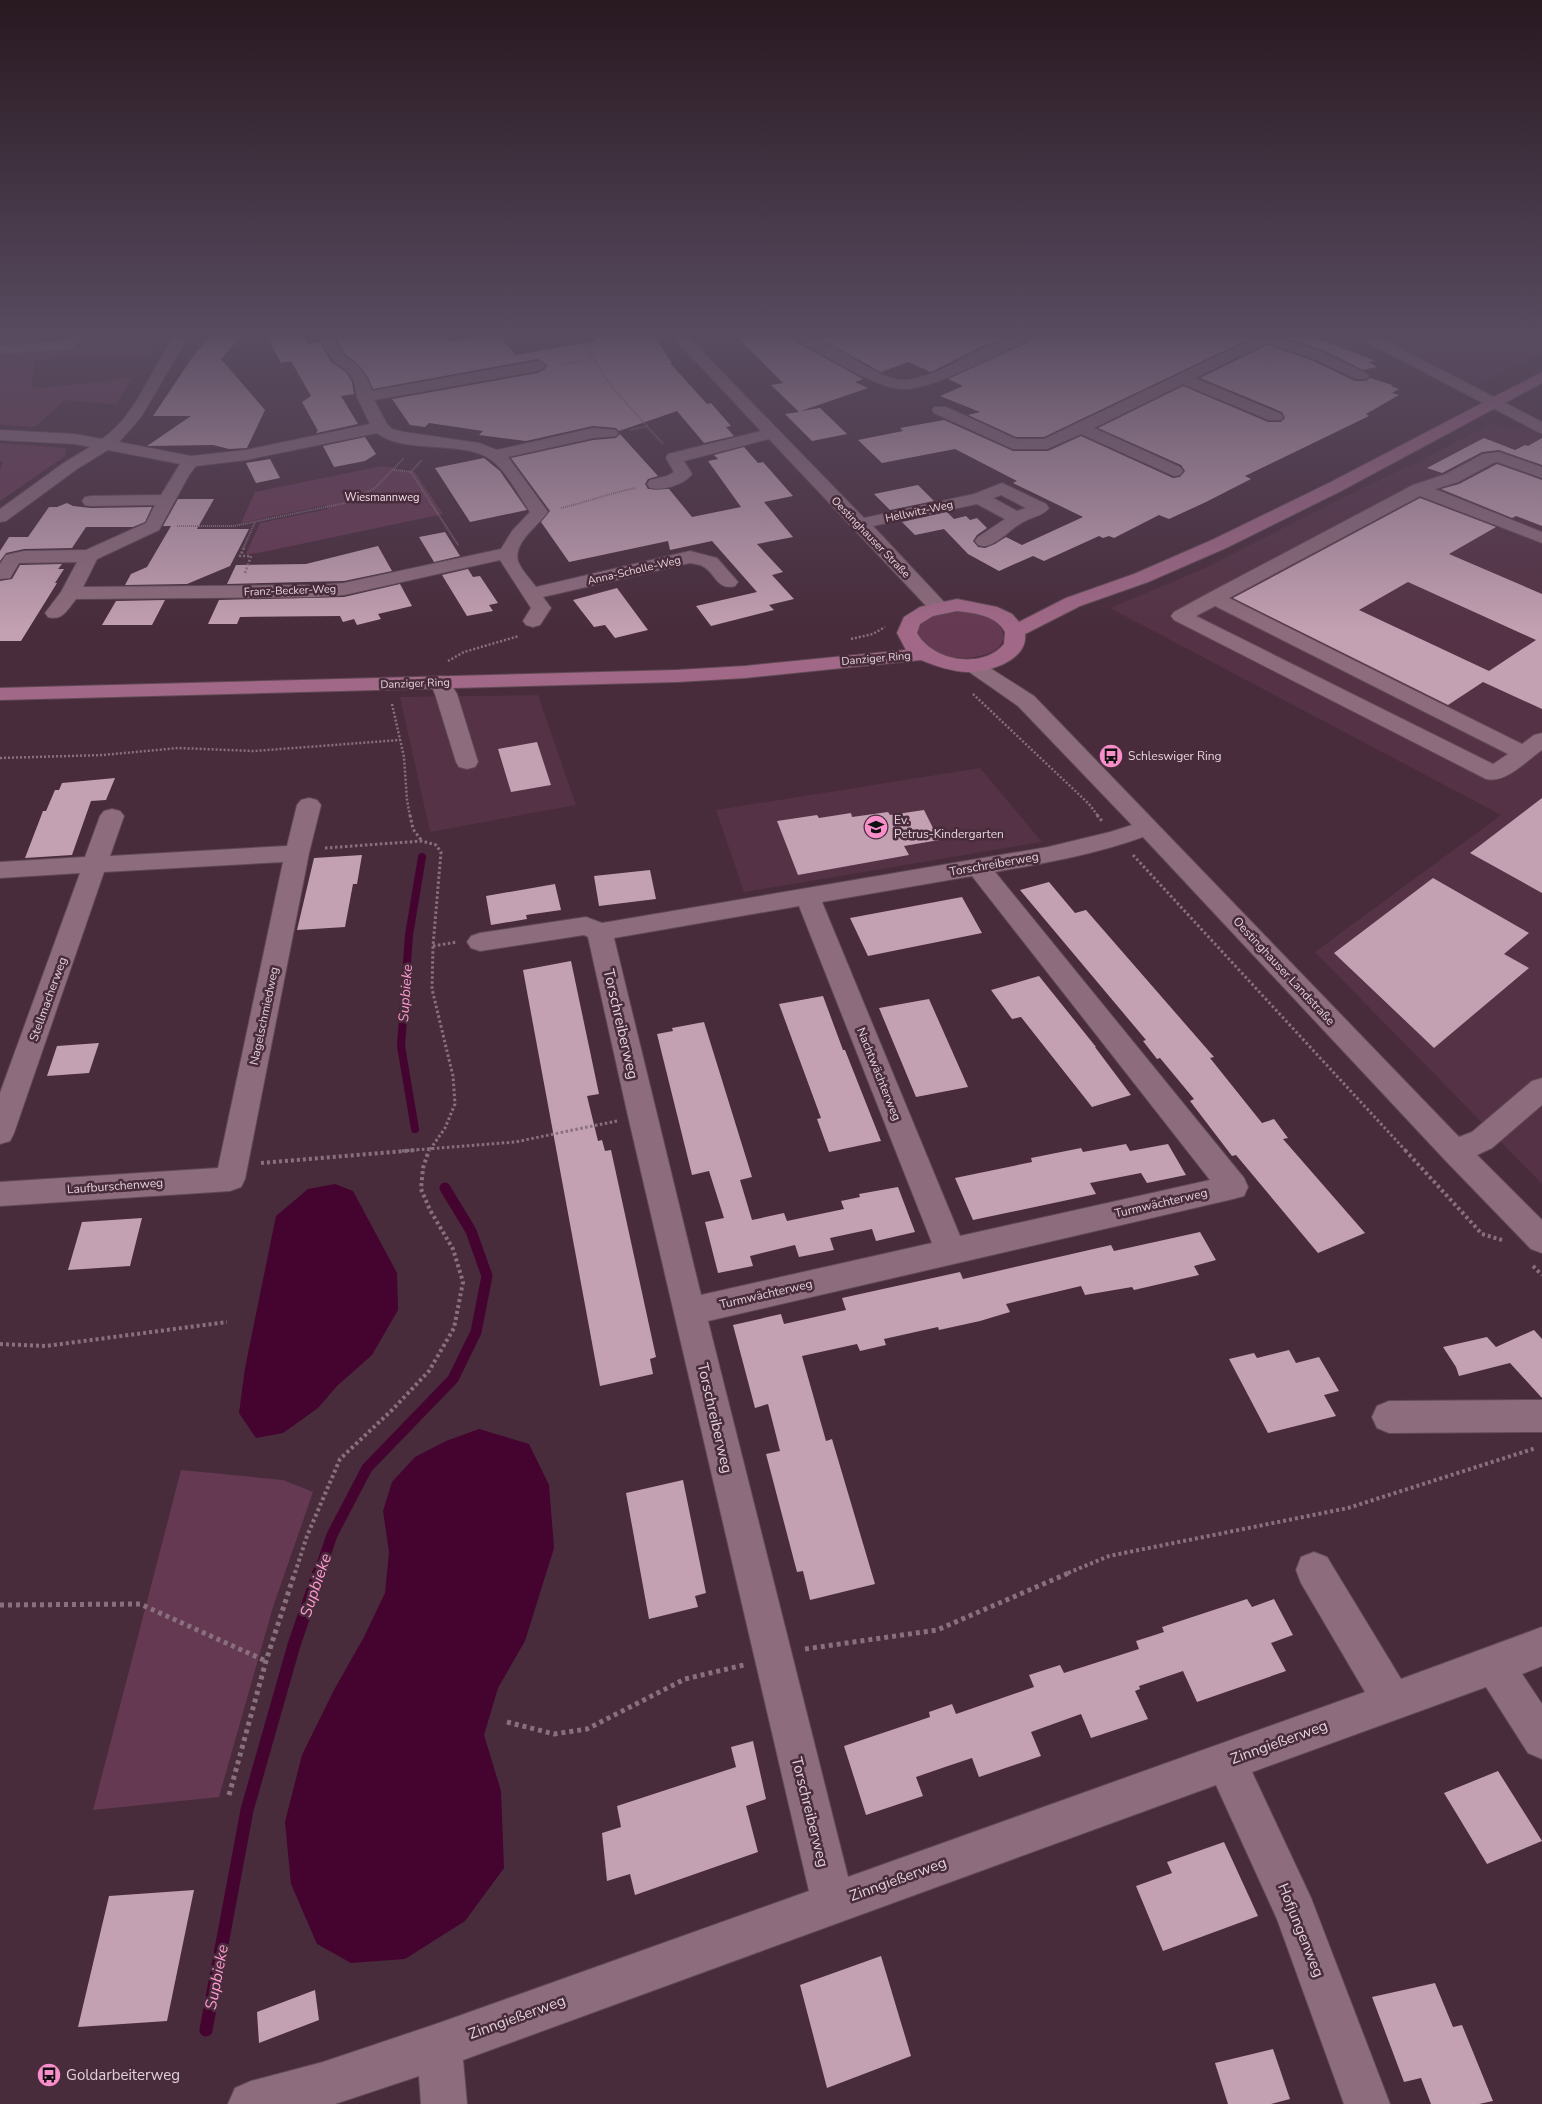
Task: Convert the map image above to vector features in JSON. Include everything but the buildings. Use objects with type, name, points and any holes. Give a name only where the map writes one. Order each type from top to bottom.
[{"type":"main road","points":[[1016,631],[1073,602],[1141,578],[1219,544],[1335,487],[1432,435]]},
{"type":"main road","points":[[996,613],[1073,602]]},
{"type":"main road","points":[[957,605],[996,613],[1009,622],[1016,631],[1017,641],[1013,650],[1003,657],[989,662],[972,665],[938,661],[923,654],[913,646],[907,637],[907,628],[913,619],[924,612],[938,607],[957,605]]},
{"type":"main road","name":"Danziger Ring","points":[[829,663],[907,637]]},
{"type":"main road","name":"Danziger Ring","points":[[0,694],[441,674],[677,676],[746,672],[923,654]]},
{"type":"street","points":[[4,435],[75,439],[101,448],[191,461],[246,455],[341,435]]},
{"type":"street","points":[[0,517],[38,491],[62,480],[91,460],[101,448],[118,435]]},
{"type":"street","points":[[400,435],[479,448],[495,455],[504,463],[539,512],[512,543],[507,553],[509,562],[541,608],[533,621]]},
{"type":"street","points":[[495,455],[583,435]]},
{"type":"street","points":[[656,484],[673,480],[683,474],[674,458],[763,435]]},
{"type":"street","name":"Oestinghauser Straße","points":[[774,435],[938,607]]},
{"type":"street","points":[[994,435],[1013,444],[1047,444],[1066,435]]},
{"type":"street","points":[[1097,435],[1174,471]]},
{"type":"street","points":[[1542,473],[1499,457],[1489,458],[1452,478],[1419,489],[1181,616],[1494,774],[1542,740]]},
{"type":"street","points":[[3,574],[13,560],[24,557],[89,556],[153,526],[181,473],[191,461]]},
{"type":"street","name":"Hellwitz-Weg","points":[[859,524],[979,498],[1002,488],[1040,508],[1016,518]]},
{"type":"street","points":[[1419,489],[1542,538]]},
{"type":"street","points":[[979,498],[1016,518],[1010,525],[984,541]]},
{"type":"street","points":[[91,501],[166,500]]},
{"type":"street","name":"Franz-Becker-Weg","points":[[70,593],[315,592],[344,589],[507,553]]},
{"type":"street","points":[[55,613],[70,593],[89,556]]},
{"type":"street","name":"Anna-Scholle-Weg","points":[[531,594],[690,556],[710,562],[728,582]]},
{"type":"street","points":[[1214,598],[1523,753]]},
{"type":"street","name":"Oestinghauser Landstraße","points":[[1003,657],[1026,702]]},
{"type":"street","name":"Oestinghauser Landstraße","points":[[972,665],[1026,702],[1148,827],[1455,1152],[1542,1240]]},
{"type":"street","points":[[441,674],[467,762]]},
{"type":"street","name":"Nagelschmiedweg","points":[[232,1171],[297,853],[309,805]]},
{"type":"street","name":"Stellmacherweg","points":[[0,1133],[112,816]]},
{"type":"street","name":"Torschreiberweg","points":[[480,942],[586,926],[600,932],[1048,855],[1117,838],[1148,827]]},
{"type":"street","points":[[0,870],[297,853]]},
{"type":"street","name":"Turmwächterweg","points":[[690,1311],[1233,1187],[978,867]]},
{"type":"street","name":"Nachtwächterweg","points":[[807,896],[951,1252]]},
{"type":"street","name":"Torschreiberweg","points":[[600,932],[642,1116],[772,1658],[833,1903]]},
{"type":"street","points":[[1455,1152],[1482,1140],[1542,1089]]},
{"type":"street","name":"Laufburschenweg","points":[[0,1194],[232,1171]]},
{"type":"street","points":[[1389,1416],[1542,1416]]},
{"type":"street","points":[[1314,1570],[1392,1701]]},
{"type":"street","name":"Zinngießerweg","points":[[252,2104],[323,2085],[439,2046],[1542,1646]]},
{"type":"street","points":[[1494,1664],[1542,1740]]},
{"type":"street","name":"Hofjungenweg","points":[[1226,1760],[1296,1913],[1367,2104]]},
{"type":"street","points":[[439,2046],[444,2104]]},
{"type":"path","points":[[656,435],[674,458]]},
{"type":"path","points":[[153,526],[234,526],[345,503],[354,497],[368,493],[381,483],[422,440]]},
{"type":"path","points":[[410,472],[469,561]]},
{"type":"path","points":[[539,512],[596,500],[602,495],[656,484]]},
{"type":"path","points":[[237,592],[252,556],[240,556],[255,522]]},
{"type":"path","points":[[441,674],[455,655],[517,637],[527,631],[533,621]]},
{"type":"path","points":[[972,688],[972,694],[1089,804],[1117,838],[1482,1234],[1505,1241]]},
{"type":"path","points":[[391,702],[404,757],[407,800],[413,829],[422,841]]},
{"type":"path","points":[[0,758],[104,755],[178,748],[254,751],[400,740]]},
{"type":"path","points":[[229,1795],[266,1661],[307,1536],[340,1459],[392,1410],[429,1371],[454,1328],[464,1282],[453,1248],[430,1210],[421,1189],[423,1168],[429,1150],[445,1128],[455,1104],[453,1076],[432,989],[433,946],[441,852],[436,845],[422,841],[311,849],[297,853]]},
{"type":"path","points":[[232,1171],[515,1142],[642,1116]]},
{"type":"path","points":[[1530,1263],[1542,1276]]},
{"type":"path","points":[[0,1344],[46,1346],[227,1322]]},
{"type":"path","points":[[507,1722],[554,1734],[587,1729],[685,1679],[800,1650],[937,1630],[1109,1556],[1348,1508],[1542,1446]]},
{"type":"path","points":[[0,1605],[140,1604],[266,1661]]},
{"type":"shaded area","points":[[1469,435],[1542,435],[1542,1184],[1315,952],[1501,815],[1110,608],[1203,569],[1348,495],[1416,463]]},
{"type":"shaded area","points":[[538,695],[576,805],[430,832],[400,697]]},
{"type":"shaded area","name":"Ev. Petrus-Kindergarten","points":[[980,768],[1042,842],[744,892],[716,810]]},
{"type":"shaded area","points":[[335,1184],[353,1191],[397,1273],[398,1310],[372,1355],[337,1386],[318,1408],[283,1433],[256,1438],[239,1413],[245,1368],[276,1216],[308,1189]]},
{"type":"shaded area","points":[[479,1429],[529,1444],[549,1485],[554,1548],[525,1641],[498,1688],[484,1735],[501,1791],[504,1868],[465,1921],[405,1959],[351,1963],[317,1944],[291,1884],[285,1822],[302,1755],[385,1593],[389,1552],[383,1511],[392,1482],[415,1457],[446,1441]]},
{"type":"green space","points":[[0,443],[66,448],[65,456],[0,501],[0,470],[3,463],[0,461]]},
{"type":"green space","name":"Wiesmannweg","points":[[382,466],[415,472],[443,514],[246,554],[260,523],[328,509],[326,505],[241,523],[255,492]]},
{"type":"green space","points":[[959,611],[983,616],[994,621],[1003,632],[1002,643],[998,648],[984,655],[965,658],[947,656],[932,649],[922,641],[918,631],[922,622],[935,615]]},
{"type":"green space","points":[[181,1470],[283,1480],[313,1492],[273,1607],[219,1797],[93,1810]]},
{"type":"waterway","name":"Supbieke","points":[[415,1129],[401,1046],[409,935],[422,857]]},
{"type":"waterway","name":"Supbieke","points":[[319,1573],[332,1535],[367,1468],[453,1379],[476,1332],[487,1276],[471,1231],[445,1188]]},
{"type":"waterway","name":"Supbieke","points":[[206,2030],[247,1810],[294,1645],[319,1572]]},
{"type":"place","name":"Schleswiger Ring","points":[[1111,756]]},
{"type":"place","name":"Ev. Petrus-Kindergarten","points":[[876,827]]},
{"type":"place","name":"Goldarbeiterweg","points":[[49,2075]]}]
